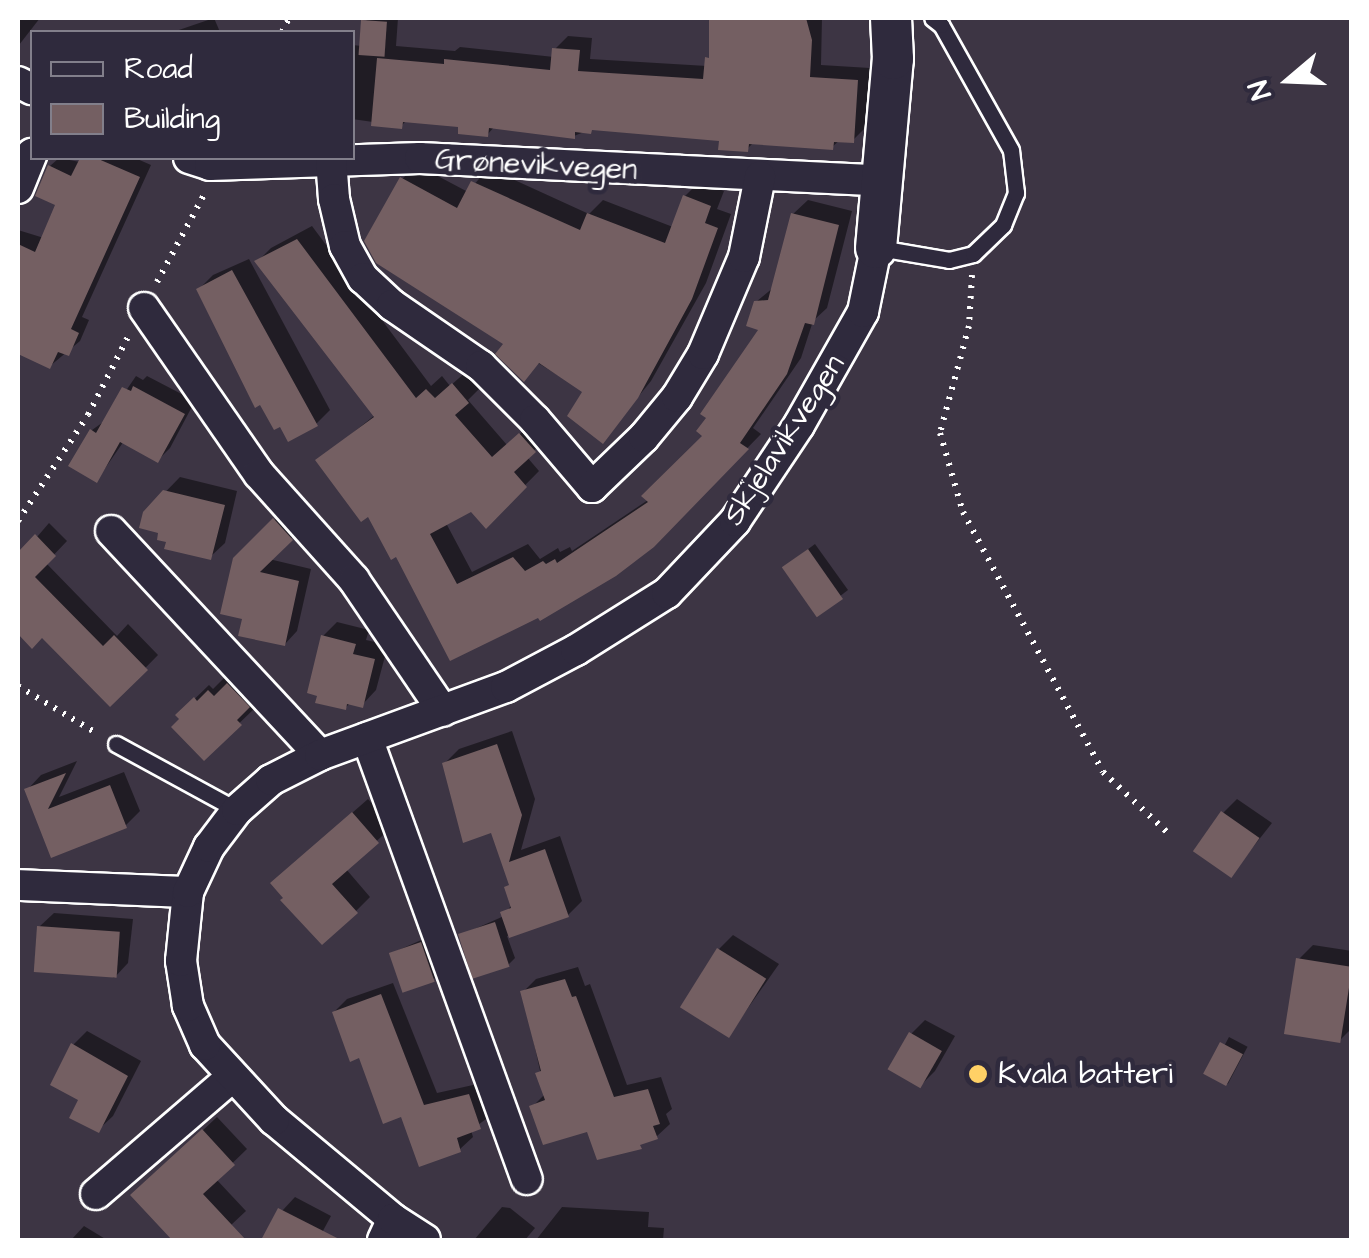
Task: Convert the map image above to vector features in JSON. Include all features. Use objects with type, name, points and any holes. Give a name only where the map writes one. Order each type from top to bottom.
[{"type":"main road","name":"Skjelavikvegen","points":[[876,248],[893,59],[891,18]]},
{"type":"street","name":"Grønevikvegen","points":[[355,159],[420,158],[884,182]]},
{"type":"street","points":[[18,188],[30,159]]},
{"type":"street","name":"Grønevikvegen","points":[[200,161],[266,160]]},
{"type":"street","points":[[332,160],[334,199],[345,246],[363,278],[392,304],[482,366],[536,420],[592,487],[644,437],[677,396],[702,354],[744,257],[760,177]]},
{"type":"street","name":"Skjelavikvegen","points":[[425,1240],[388,1230],[274,1120],[205,1045],[188,1006],[181,962],[188,892],[209,847],[237,810],[271,780],[320,755],[443,711],[559,660],[667,593],[735,521],[799,425],[864,312],[876,248]]},
{"type":"street","points":[[144,308],[259,474],[376,610],[443,711]]},
{"type":"street","points":[[111,531],[320,755]]},
{"type":"street","points":[[367,738],[527,1179]]},
{"type":"street","points":[[18,885],[188,892]]},
{"type":"street","points":[[96,1194],[232,1077]]},
{"type":"lane","points":[[876,248],[949,260],[973,254],[1003,226],[1016,193],[1011,150],[941,26],[932,18]]},
{"type":"lane","points":[[116,744],[237,810]]},
{"type":"path","points":[[18,521],[88,415],[208,188],[200,161]]},
{"type":"path","points":[[973,254],[969,326],[940,433],[963,512],[1102,772],[1166,832]]},
{"type":"path","points":[[18,686],[50,710],[116,744]]},
{"type":"building","points":[[709,18],[806,18],[812,40],[810,77],[858,80],[854,143],[834,142],[833,150],[749,144],[748,152],[718,150],[719,141],[592,130],[591,134],[575,132],[575,139],[489,128],[488,137],[458,134],[458,127],[403,122],[402,129],[371,126],[377,58],[444,64],[444,59],[550,70],[552,48],[580,50],[578,71],[703,79],[705,57],[709,58]]},
{"type":"building","points":[[361,20],[387,22],[384,57],[359,55]]},
{"type":"building","points":[[79,160],[101,160],[140,177],[71,329],[79,333],[69,356],[58,352],[50,369],[18,354],[18,244],[35,252],[55,205],[35,196],[48,165],[71,176]]},
{"type":"building","points":[[400,177],[457,208],[471,181],[580,230],[587,213],[665,243],[683,195],[711,206],[705,223],[718,228],[692,299],[638,398],[603,444],[567,416],[582,392],[539,363],[524,382],[495,354],[503,344],[376,263],[364,241]]},
{"type":"building","points":[[791,213],[839,225],[814,325],[805,323],[787,374],[740,443],[749,449],[654,547],[616,576],[540,621],[538,618],[450,661],[396,557],[391,560],[368,517],[361,522],[315,460],[374,417],[254,261],[297,239],[416,398],[426,389],[435,398],[452,383],[469,403],[455,415],[492,457],[519,433],[536,452],[514,472],[527,487],[486,529],[471,512],[430,534],[457,584],[513,557],[525,571],[543,561],[546,564],[555,559],[557,563],[648,502],[641,496],[702,436],[696,431],[706,418],[700,414],[758,330],[746,326],[754,301],[768,300]]},
{"type":"building","points":[[232,270],[318,426],[288,442],[280,427],[274,430],[260,405],[255,408],[196,289]]},
{"type":"building","points":[[133,386],[185,414],[158,463],[120,442],[97,483],[68,466],[90,429],[96,433],[122,387],[131,391]]},
{"type":"building","points":[[163,490],[225,505],[211,560],[164,549],[166,542],[157,540],[158,533],[139,528],[143,512]]},
{"type":"building","points":[[273,518],[293,540],[260,572],[299,581],[285,646],[238,636],[242,619],[220,614],[233,558]]},
{"type":"building","points":[[35,534],[56,556],[35,577],[103,646],[114,635],[148,670],[110,707],[42,638],[32,649],[18,634],[18,552]]},
{"type":"building","points":[[808,549],[843,599],[817,617],[782,567]]},
{"type":"building","points":[[321,635],[356,644],[353,654],[375,659],[363,708],[347,704],[346,710],[315,703],[317,696],[307,693]]},
{"type":"building","points":[[227,683],[250,707],[237,720],[242,725],[204,761],[171,727],[179,719],[175,715],[194,697],[197,701],[208,690],[214,696]]},
{"type":"building","points":[[497,744],[522,815],[509,862],[545,849],[569,917],[509,938],[500,912],[511,908],[504,887],[509,885],[491,833],[463,843],[442,763]]},
{"type":"building","points":[[66,773],[48,809],[110,785],[127,828],[51,858],[24,789]]},
{"type":"building","points":[[1221,811],[1260,838],[1231,878],[1193,851]]},
{"type":"building","points":[[352,812],[379,843],[332,884],[358,913],[322,945],[280,900],[283,898],[270,883]]},
{"type":"building","points":[[495,922],[510,967],[472,979],[458,934]]},
{"type":"building","points":[[37,926],[120,932],[117,978],[34,972]]},
{"type":"building","points":[[421,942],[435,982],[403,993],[389,953]]},
{"type":"building","points":[[717,948],[766,979],[729,1038],[680,1007]]},
{"type":"building","points":[[1296,958],[1352,967],[1340,1043],[1284,1034]]},
{"type":"building","points":[[565,979],[572,997],[576,996],[614,1097],[648,1089],[660,1124],[653,1126],[658,1139],[640,1145],[642,1149],[597,1160],[587,1132],[543,1145],[529,1106],[545,1100],[535,1073],[541,1071],[520,991]]},
{"type":"building","points":[[381,994],[424,1105],[469,1094],[481,1129],[457,1138],[461,1152],[419,1167],[401,1117],[383,1124],[359,1058],[350,1062],[332,1012]]},
{"type":"building","points":[[909,1032],[942,1051],[920,1088],[888,1069]]},
{"type":"building","points":[[1220,1042],[1243,1054],[1226,1086],[1203,1074]]},
{"type":"building","points":[[71,1043],[128,1076],[99,1133],[69,1118],[78,1100],[50,1085]]},
{"type":"building","points":[[202,1129],[235,1165],[203,1194],[246,1240],[172,1240],[130,1195]]},
{"type":"building","points":[[278,1208],[341,1240],[261,1240]]},
{"type":"place","name":"Kvala batteri","points":[[978,1074]]}]
